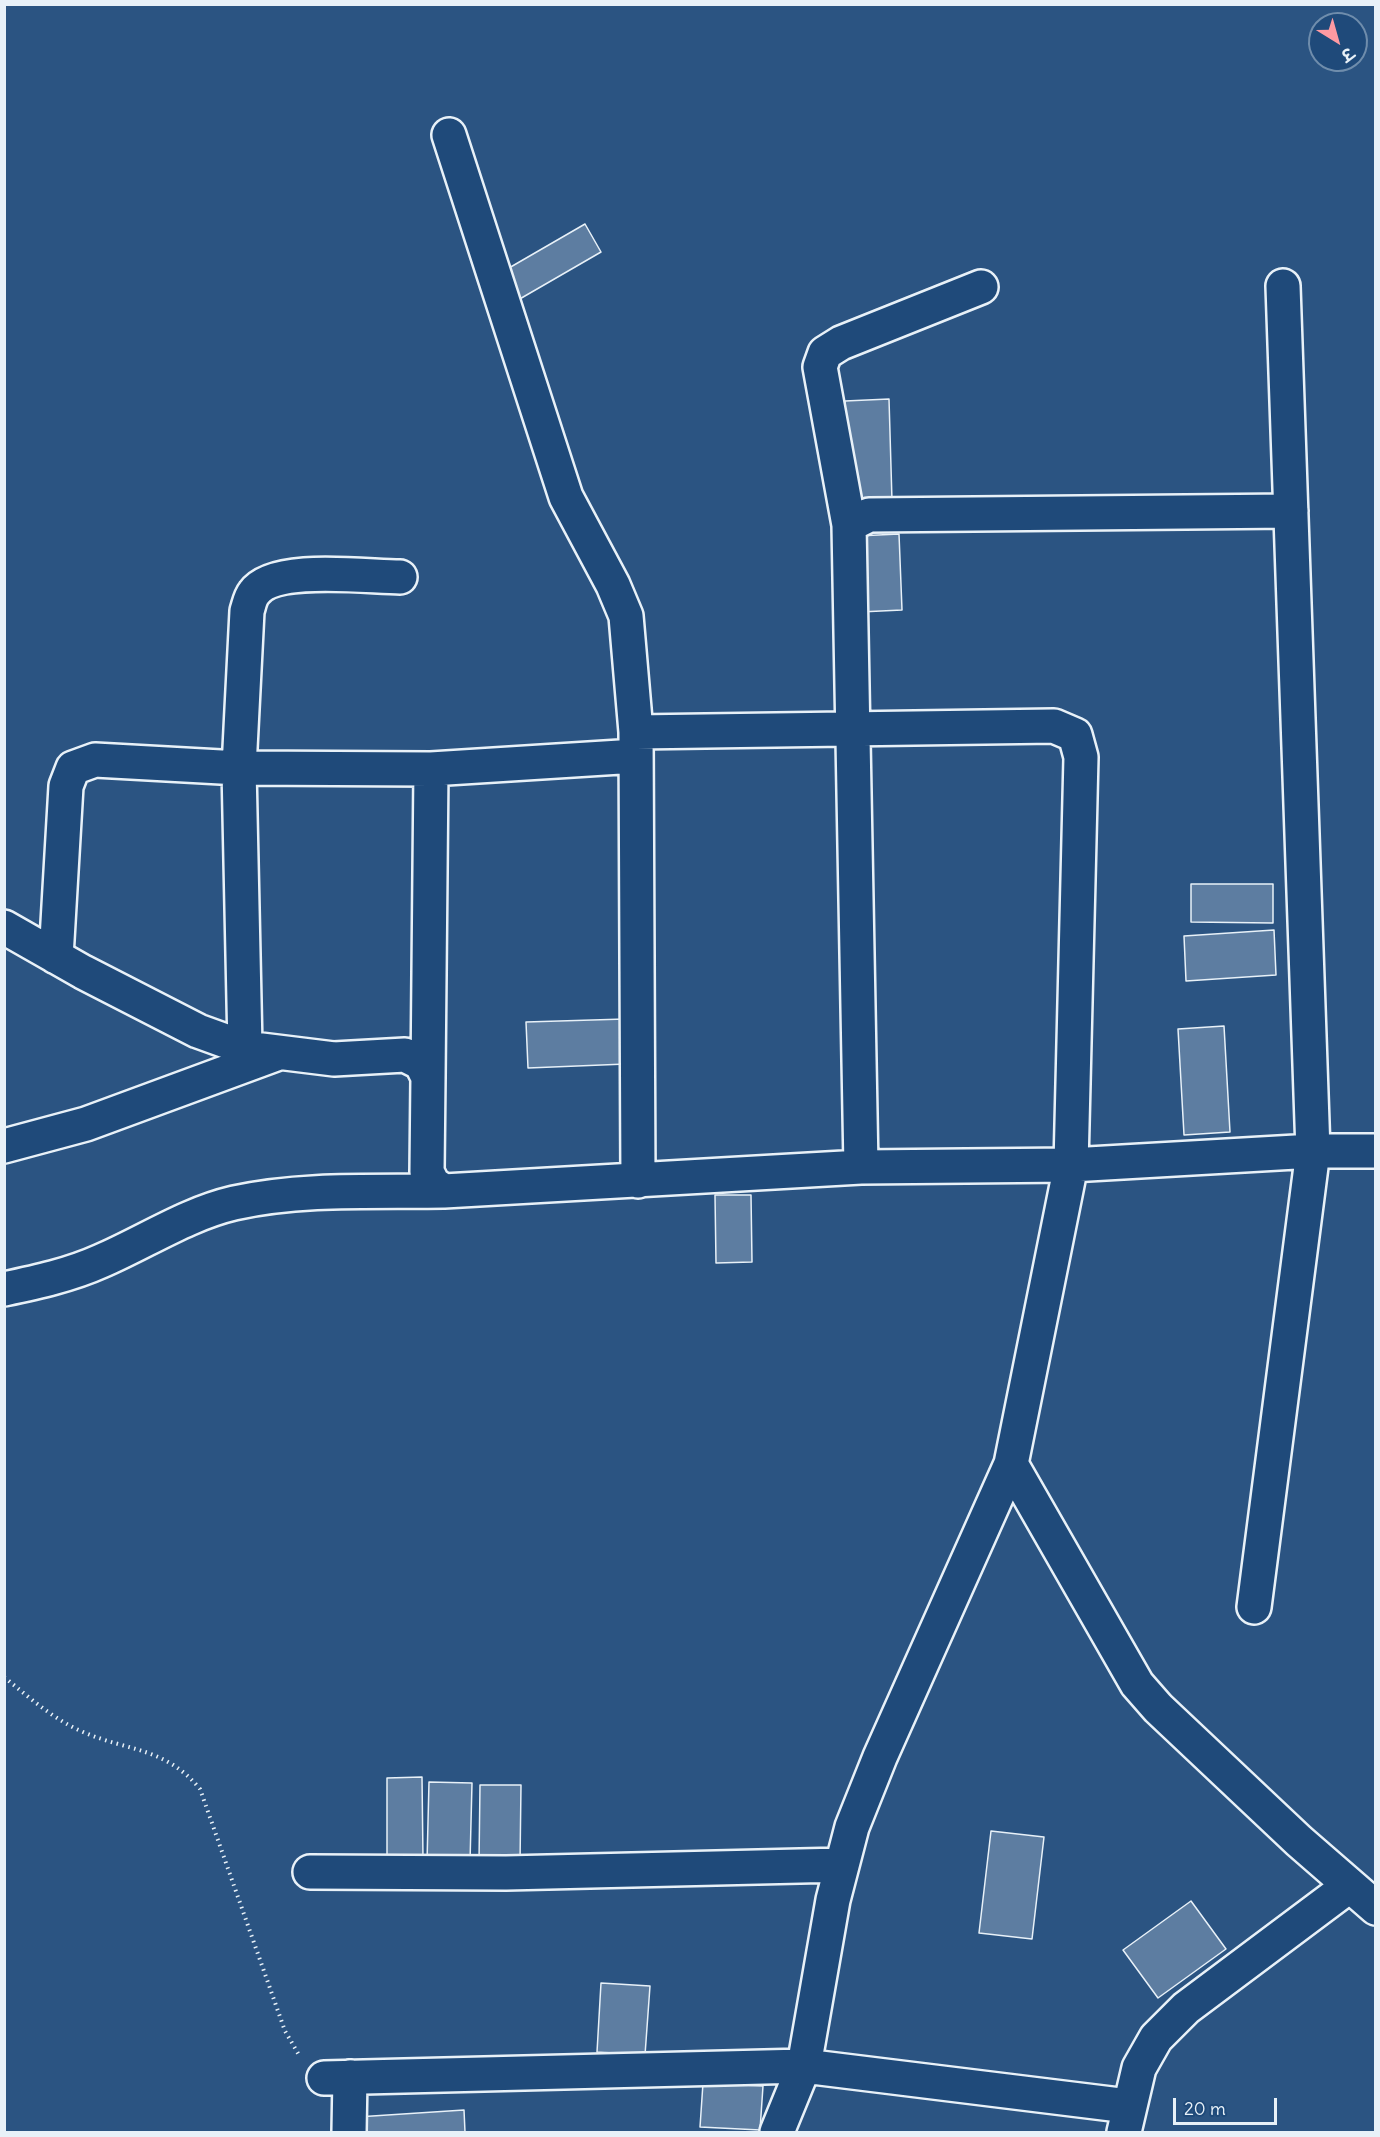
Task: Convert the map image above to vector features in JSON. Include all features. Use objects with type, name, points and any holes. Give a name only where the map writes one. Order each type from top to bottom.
[{"type":"street","points":[[449,135],[566,497],[613,585],[626,616],[636,744],[638,1181]]},
{"type":"street","points":[[1254,1607],[1313,1151],[1283,286]]},
{"type":"street","points":[[861,1167],[851,729],[849,525],[820,367],[825,353],[841,343],[981,287]]},
{"type":"street","points":[[849,525],[870,515],[1291,511]]},
{"type":"street","points":[[261,1051],[239,768],[247,611],[254,592],[268,582],[289,575],[400,577]]},
{"type":"street","points":[[56,957],[66,786],[73,768],[94,760],[111,759],[239,768],[431,769],[636,744],[851,729],[1054,726],[1075,735],[1081,758],[1071,1165],[1011,1464],[880,1757],[852,1827],[833,1900],[804,2066],[777,2133]]},
{"type":"street","points":[[431,769],[428,1172],[433,1184],[444,1191]]},
{"type":"street","points":[[4,927],[56,957],[198,1031],[261,1051],[334,1059],[405,1054],[421,1063],[428,1077]]},
{"type":"street","points":[[4,1146],[86,1124],[261,1051]]},
{"type":"street","points":[[4,1289],[55,1278],[99,1262],[192,1217],[234,1203],[324,1193],[444,1191],[861,1167],[1071,1165],[1313,1151],[1376,1151]]},
{"type":"street","points":[[1011,1464],[1137,1684],[1158,1708],[1349,1886],[1376,1908]]},
{"type":"street","points":[[310,1872],[506,1873],[842,1865]]},
{"type":"street","points":[[350,2133],[337,2078],[804,2066],[1126,2120],[1138,2067],[1156,2038],[1186,2008],[1349,1886]]},
{"type":"path","points":[[4,1677],[53,1717],[85,1732],[155,1754],[185,1770],[200,1789],[285,2031],[300,2058],[337,2078]]},
{"type":"building","points":[[585,224],[601,252],[518,300],[502,272]]},
{"type":"building","points":[[889,399],[892,501],[847,502],[845,401]]},
{"type":"building","points":[[899,534],[902,610],[860,612],[857,536]]},
{"type":"building","points":[[1191,884],[1273,884],[1273,923],[1191,922]]},
{"type":"building","points":[[1274,930],[1276,975],[1186,981],[1184,936]]},
{"type":"building","points":[[625,1019],[626,1064],[528,1068],[526,1022]]},
{"type":"building","points":[[1224,1026],[1230,1132],[1184,1135],[1178,1029]]},
{"type":"building","points":[[715,1195],[751,1195],[752,1262],[716,1263]]},
{"type":"building","points":[[422,1777],[423,1859],[387,1859],[387,1778]]},
{"type":"building","points":[[429,1782],[472,1783],[470,1862],[427,1862]]},
{"type":"building","points":[[480,1785],[521,1785],[520,1863],[479,1862]]},
{"type":"building","points":[[991,1831],[1044,1837],[1032,1939],[979,1933]]},
{"type":"building","points":[[1191,1901],[1226,1949],[1158,1998],[1123,1950]]},
{"type":"building","points":[[601,1983],[650,1986],[645,2055],[597,2052]]},
{"type":"building","points":[[703,2083],[763,2086],[760,2130],[700,2127]]},
{"type":"building","points":[[464,2110],[465,2132],[358,2132],[357,2117]]}]
